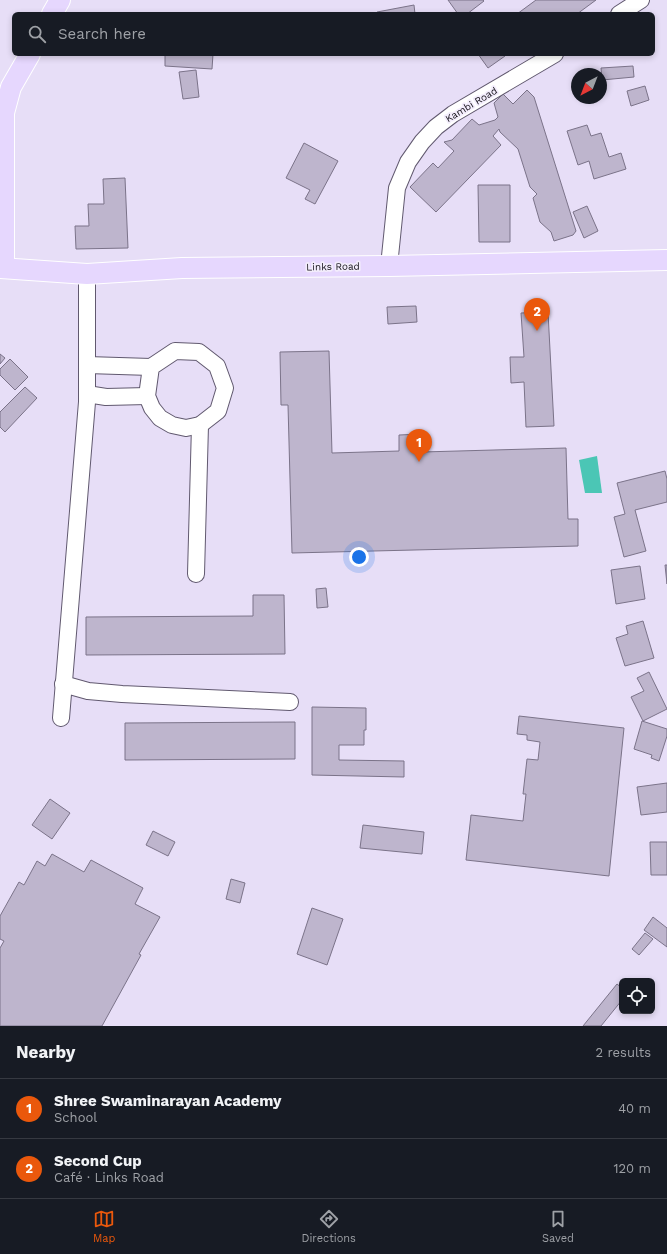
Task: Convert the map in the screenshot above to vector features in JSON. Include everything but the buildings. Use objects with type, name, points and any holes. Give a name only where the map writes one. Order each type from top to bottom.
[{"type":"main road","points":[[53,12],[60,0]]},
{"type":"main road","points":[[2,268],[2,153],[4,113],[11,87],[29,56]]},
{"type":"main road","name":"Links Road","points":[[2,268],[87,274],[182,268],[389,266],[667,260]]},
{"type":"street","points":[[622,12],[642,0]]},
{"type":"street","name":"Kambi Road","points":[[389,266],[397,188],[408,162],[422,142],[436,127],[452,114],[552,56]]},
{"type":"street","points":[[61,718],[87,394],[87,274]]},
{"type":"street","points":[[87,365],[151,367],[175,351],[199,352],[217,366],[224,388],[218,411],[200,425],[186,428],[172,425],[160,418],[152,408],[146,396],[151,367]]},
{"type":"street","points":[[87,394],[106,397],[146,396]]},
{"type":"street","points":[[196,574],[200,425]]},
{"type":"street","points":[[64,684],[88,691],[122,694],[290,702]]},
{"type":"shaded area","points":[[597,456],[602,493],[585,493],[579,460]]},
{"type":"place","name":"Second Cup","points":[[537,331]]},
{"type":"place","name":"Shree Swaminarayan Academy","points":[[419,462]]}]
